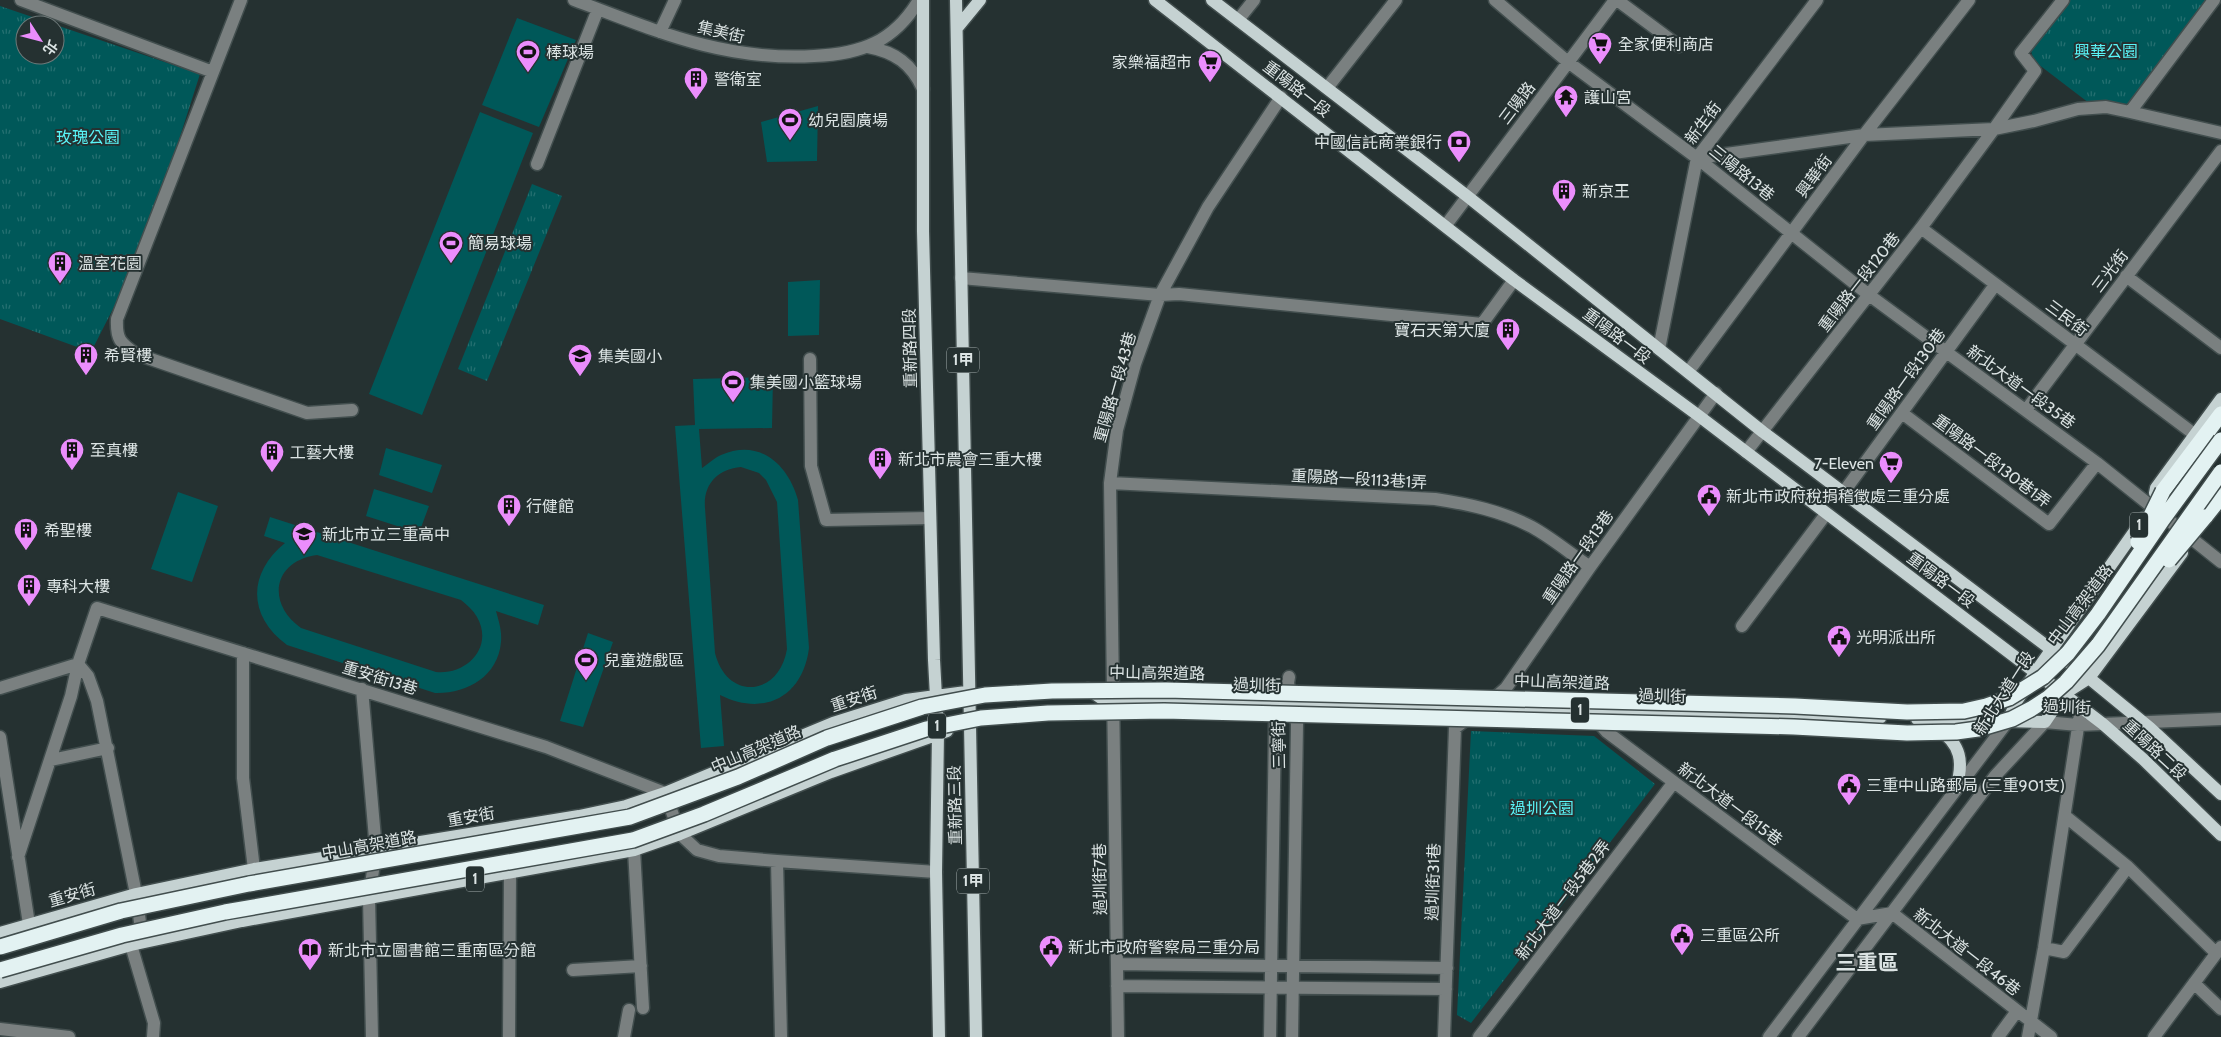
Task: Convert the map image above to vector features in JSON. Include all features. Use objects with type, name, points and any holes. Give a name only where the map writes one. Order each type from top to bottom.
[{"type":"highway","points":[[2116,588],[2163,491],[2221,414]]},
{"type":"highway","name":"中山高架道路","points":[[0,946],[121,911],[249,884],[630,817],[738,777],[827,738],[922,707],[985,695],[1052,691],[1166,690],[1785,706],[1907,712],[1964,711],[1986,706],[2008,698],[2043,677],[2068,653],[2221,440]]},
{"type":"highway","name":"1","points":[[0,970],[122,935],[225,912],[634,840],[704,814],[835,759],[926,729],[981,718],[1048,713],[1164,711],[1794,727],[1907,733],[1956,732],[1978,729],[2012,719],[2048,698],[2083,664],[2221,472]]},
{"type":"highway","points":[[2114,623],[2221,497]]},
{"type":"main road","name":"重新路四段","points":[[921,0],[923,231],[936,696]]},
{"type":"main road","name":"1甲","points":[[956,0],[970,692]]},
{"type":"main road","points":[[957,28],[980,0]]},
{"type":"main road","name":"重陽路一段","points":[[1155,0],[1446,225],[1514,280],[1699,416],[2064,694]]},
{"type":"main road","name":"重陽路一段","points":[[1212,0],[1467,196],[1763,432],[2089,678]]},
{"type":"main road","name":"新北大道一段","points":[[2006,724],[2016,702],[2035,673],[2152,506],[2156,488],[2221,399]]},
{"type":"main road","name":"新北大道一段","points":[[2152,506],[2168,496],[2221,425]]},
{"type":"main road","points":[[2192,540],[2199,517],[2221,487]]},
{"type":"main road","points":[[2045,722],[2064,694],[2089,678],[2192,540],[2208,526],[2221,509]]},
{"type":"main road","name":"重陽路二段","points":[[2089,678],[2143,722],[2221,794]]},
{"type":"main road","name":"過圳街","points":[[936,696],[970,692],[1084,687],[1108,699],[1293,702],[1928,719],[2006,724],[2045,722]]},
{"type":"main road","points":[[1506,688],[1507,698],[1514,705],[1532,708]]},
{"type":"main road","name":"重新路三段","points":[[970,692],[976,1037]]},
{"type":"main road","name":"重陽路二段","points":[[2064,694],[2143,758],[2221,835]]},
{"type":"main road","name":"重新路三段","points":[[936,696],[938,733],[936,872],[939,1037]]},
{"type":"main road","name":"重安街","points":[[0,933],[136,894],[254,869],[579,816],[626,806],[665,793],[833,723],[906,700],[936,696]]},
{"type":"main road","name":"1","points":[[0,982],[131,945],[242,921],[510,874],[634,850],[680,834],[799,785],[938,733],[994,720],[1082,715],[1108,699]]},
{"type":"main road","points":[[1928,719],[1952,719],[1995,710],[2016,702]]},
{"type":"main road","points":[[1928,719],[1932,725],[1953,741],[1961,758],[1961,772],[1956,788]]},
{"type":"street","points":[[21,0],[213,72]]},
{"type":"street","points":[[241,0],[117,320],[116,334],[124,346],[136,354],[307,413],[352,410]]},
{"type":"street","name":"集美街","points":[[574,0],[660,32],[722,51],[751,56],[786,58],[825,56],[868,47],[885,38],[900,26],[921,0]]},
{"type":"street","points":[[660,32],[675,0]]},
{"type":"street","points":[[1238,20],[1254,0]]},
{"type":"street","points":[[1327,88],[1396,0]]},
{"type":"street","name":"三陽路13巷","points":[[1495,0],[1568,62],[1697,158],[1869,295]]},
{"type":"street","points":[[1616,0],[1679,46]]},
{"type":"street","name":"三陽路","points":[[1446,225],[1616,0]]},
{"type":"street","name":"新生街","points":[[1658,349],[1697,158],[1817,0]]},
{"type":"street","name":"興華街","points":[[1688,372],[1864,135],[1969,0]]},
{"type":"street","name":"重陽路一段120巷","points":[[1746,452],[1921,228],[2035,71],[2021,53],[2063,0]]},
{"type":"street","points":[[2130,112],[2214,0]]},
{"type":"street","points":[[537,164],[598,9]]},
{"type":"street","name":"集美街","points":[[868,47],[892,54],[903,60],[911,68],[923,89]]},
{"type":"street","name":"重陽路一段43巷","points":[[1114,721],[1108,699],[1110,483],[1117,430],[1135,364],[1160,295],[1208,207],[1281,97]]},
{"type":"street","points":[[1697,158],[1864,135],[1994,129],[2034,122],[2078,109],[2106,107],[2221,133]]},
{"type":"street","name":"三光街","points":[[2026,410],[2221,151]]},
{"type":"street","name":"三民街","points":[[1921,228],[2194,434]]},
{"type":"street","points":[[2126,276],[2221,348]]},
{"type":"street","points":[[961,278],[1160,295],[1180,294],[1482,324],[1514,280]]},
{"type":"street","name":"重陽路一段130巷","points":[[1843,492],[1995,285]]},
{"type":"street","name":"新北大道一段35巷","points":[[1869,295],[2096,463],[2221,562]]},
{"type":"street","points":[[810,359],[810,466],[826,520],[930,518]]},
{"type":"street","name":"重陽路一段13巷","points":[[1455,728],[1506,688],[1590,567],[1716,394]]},
{"type":"street","name":"重陽路一段130巷1弄","points":[[1902,413],[2049,524],[2096,463]]},
{"type":"street","name":"重陽路一段113巷1弄","points":[[1110,483],[1434,498],[1468,504],[1503,514],[1532,527],[1590,567]]},
{"type":"street","points":[[1742,626],[1826,514]]},
{"type":"street","name":"重安街13巷","points":[[78,664],[97,608],[362,689],[546,748],[665,793]]},
{"type":"street","points":[[243,653],[243,778],[254,869]]},
{"type":"street","points":[[0,688],[78,664]]},
{"type":"street","points":[[78,664],[88,676],[97,701],[108,748],[141,929],[131,945],[154,1023],[153,1037]]},
{"type":"street","points":[[18,857],[71,696],[78,664]]},
{"type":"street","points":[[1289,677],[1293,702]]},
{"type":"street","points":[[362,689],[376,850],[369,898],[372,1037]]},
{"type":"street","name":"三寧街","points":[[1270,1037],[1276,724],[1293,702]]},
{"type":"street","name":"三寧街","points":[[1292,1037],[1297,724],[1293,702]]},
{"type":"street","points":[[2028,1037],[2044,948],[2081,708]]},
{"type":"street","name":"新北大道一段15巷","points":[[1587,710],[1607,732],[1857,920]]},
{"type":"street","name":"過圳街","points":[[2045,722],[2078,725],[2221,718]]},
{"type":"street","name":"過圳街7巷","points":[[1114,721],[1118,1037]]},
{"type":"street","points":[[1798,1037],[1995,776],[2045,722]]},
{"type":"street","name":"新北大道一段","points":[[1768,1037],[2006,724]]},
{"type":"street","name":"過圳街31巷","points":[[1444,1037],[1455,728]]},
{"type":"street","points":[[0,737],[29,924]]},
{"type":"street","points":[[50,760],[108,748]]},
{"type":"street","name":"新北大道一段5巷2弄","points":[[1479,1037],[1674,782]]},
{"type":"street","points":[[665,793],[680,834],[698,850],[719,856],[936,872]]},
{"type":"street","points":[[2065,816],[2128,867],[2219,950],[2154,1037]]},
{"type":"street","points":[[634,850],[643,1008]]},
{"type":"street","points":[[777,861],[781,1037]]},
{"type":"street","points":[[2044,948],[2064,952],[2128,867]]},
{"type":"street","points":[[509,1037],[510,874]]},
{"type":"street","name":"新北大道一段46巷","points":[[1857,920],[1892,913],[2051,1037]]},
{"type":"street","points":[[1117,964],[1447,968]]},
{"type":"street","points":[[573,970],[641,966]]},
{"type":"street","points":[[2194,983],[2221,1009]]},
{"type":"street","points":[[1117,986],[1446,989]]},
{"type":"street","points":[[624,1037],[629,1010]]},
{"type":"street","points":[[1998,1037],[2017,1011]]},
{"type":"street","points":[[0,1029],[69,1037]]},
{"type":"green space","name":"興華公園","points":[[2070,0],[2209,0],[2128,107],[2089,103],[2034,61],[2031,51]]},
{"type":"green space","name":"玫瑰公園","points":[[0,6],[26,15],[15,15],[15,65],[65,65],[65,28],[200,74],[145,246],[91,352],[0,319]]},
{"type":"green space","name":"棒球場","points":[[517,18],[576,40],[539,127],[482,105]]},
{"type":"green space","name":"幼兒園廣場","points":[[818,106],[817,161],[767,162],[761,122]]},
{"type":"green space","name":"簡易球場","points":[[480,112],[533,133],[422,415],[369,394]]},
{"type":"green space","points":[[532,184],[562,196],[487,381],[458,369]]},
{"type":"green space","points":[[820,280],[819,335],[788,336],[788,282]]},
{"type":"green space","points":[[773,377],[772,428],[699,429],[702,468],[721,455],[748,450],[759,452],[770,458],[787,475],[798,500],[809,648],[799,679],[790,690],[779,698],[766,703],[752,704],[720,695],[724,746],[701,748],[675,426],[695,425],[693,379]],"holes":[[[741,467],[759,473],[766,480],[777,502],[787,649],[782,665],[774,677],[764,684],[752,687],[741,685],[730,679],[721,669],[715,653],[705,499],[709,485],[725,471]]]},
{"type":"green space","points":[[386,448],[442,465],[432,493],[379,475]]},
{"type":"green space","points":[[374,489],[429,506],[419,533],[366,516]]},
{"type":"green space","points":[[178,492],[218,506],[192,582],[151,569]]},
{"type":"green space","points":[[270,517],[544,605],[538,625],[496,611],[500,626],[501,642],[499,654],[494,665],[487,674],[469,687],[447,693],[435,693],[287,645],[274,634],[259,608],[257,595],[259,581],[264,568],[285,543],[264,536]],"holes":[[[317,555],[461,600],[477,617],[481,628],[482,639],[480,648],[467,664],[458,669],[436,672],[301,628],[290,618],[283,607],[279,595],[279,584],[283,574],[291,565],[302,559]]]},
{"type":"green space","name":"兒童遊戲區","points":[[588,633],[613,642],[583,727],[560,721]]},
{"type":"green space","name":"過圳公園","points":[[1471,731],[1594,736],[1655,784],[1471,1023],[1457,1015]]},
{"type":"place","name":"全家便利商店","points":[[1600,65]]},
{"type":"place","name":"棒球場","points":[[528,73]]},
{"type":"place","name":"家樂福超市","points":[[1210,83]]},
{"type":"place","name":"警衛室","points":[[696,100]]},
{"type":"place","name":"護山宮","points":[[1566,118]]},
{"type":"place","name":"幼兒園廣場","points":[[790,141]]},
{"type":"place","name":"中國信託商業銀行","points":[[1459,163]]},
{"type":"place","name":"新京王","points":[[1564,212]]},
{"type":"place","name":"簡易球場","points":[[451,264]]},
{"type":"place","name":"溫室花園","points":[[60,284]]},
{"type":"place","name":"寶石天第大廈","points":[[1508,351]]},
{"type":"place","name":"希賢樓","points":[[86,376]]},
{"type":"place","name":"集美國小","points":[[580,377]]},
{"type":"place","name":"集美國小籃球場","points":[[733,403]]},
{"type":"place","name":"至真樓","points":[[72,471]]},
{"type":"place","name":"工藝大樓","points":[[272,473]]},
{"type":"place","name":"新北市農會三重大樓","points":[[880,480]]},
{"type":"place","name":"7-Eleven","points":[[1891,484]]},
{"type":"place","name":"新北市政府稅捐稽徵處三重分處","points":[[1709,517]]},
{"type":"place","name":"行健館","points":[[509,527]]},
{"type":"place","name":"希聖樓","points":[[26,551]]},
{"type":"place","name":"新北市立三重高中","points":[[304,555]]},
{"type":"place","name":"專科大樓","points":[[29,607]]},
{"type":"place","name":"光明派出所","points":[[1839,658]]},
{"type":"place","name":"兒童遊戲區","points":[[586,681]]},
{"type":"place","name":"三重中山路郵局 (三重901支)","points":[[1849,806]]},
{"type":"place","name":"三重區公所","points":[[1682,956]]},
{"type":"place","name":"新北市政府警察局三重分局","points":[[1051,968]]},
{"type":"place","name":"新北市立圖書館三重南區分館","points":[[310,971]]},
{"type":"district","name":"三重區","points":[[1867,962]]}]
